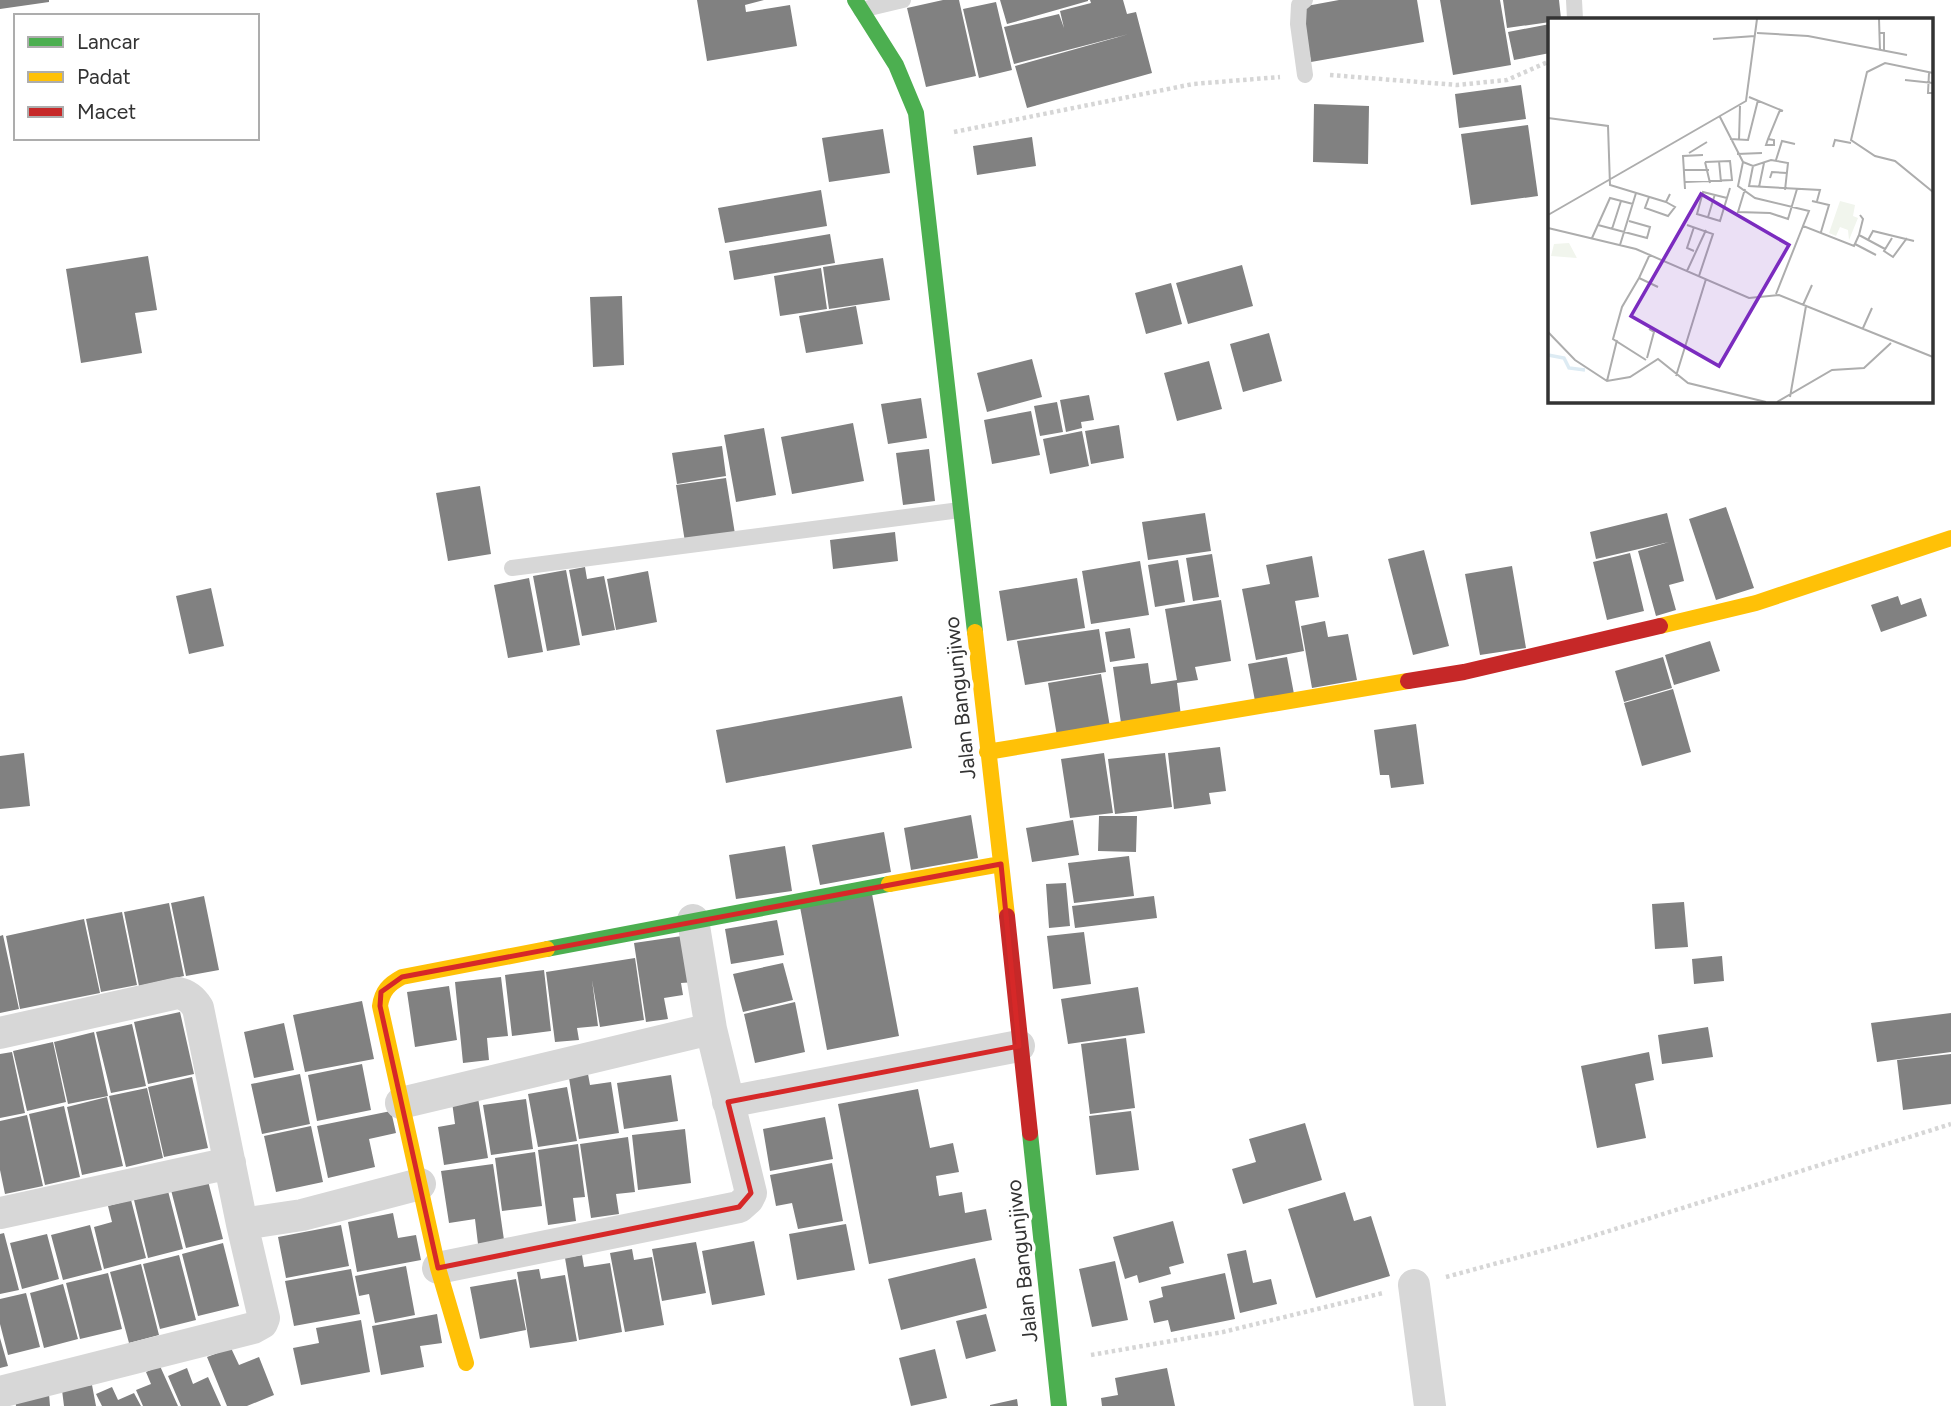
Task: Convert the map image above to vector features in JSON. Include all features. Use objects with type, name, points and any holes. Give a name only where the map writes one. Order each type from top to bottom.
[{"type":"street","name":"Jalan Bangunjiwo","points":[[858,5],[896,65],[916,113],[1059,1406]]},
{"type":"street","points":[[987,752],[1464,671],[1756,603],[1951,538]]},
{"type":"street","points":[[466,1363],[438,1268],[380,1006],[381,992],[389,984],[402,977],[1001,864]]},
{"type":"street","points":[[438,1268],[739,1207],[748,1199],[751,1193],[711,1029],[693,920]]},
{"type":"street","points":[[0,1033],[178,993],[186,995],[198,1008],[264,1318],[262,1323],[253,1328],[0,1392]]},
{"type":"street","points":[[401,1103],[711,1029]]},
{"type":"street","points":[[728,1102],[1019,1046]]},
{"type":"street","points":[[0,1213],[230,1163]]},
{"type":"street","points":[[242,1224],[302,1214],[420,1184]]},
{"type":"street","points":[[1414,1285],[1430,1406]]},
{"type":"lane","points":[[858,5],[903,0]]},
{"type":"lane","points":[[1305,0],[1299,5],[1298,24],[1305,75]]},
{"type":"lane","points":[[1574,0],[1575,18]]},
{"type":"lane","points":[[512,568],[960,510]]},
{"type":"path","points":[[919,139],[1193,84],[1318,74],[1457,85],[1507,79],[1548,62]]},
{"type":"path","points":[[1054,1361],[1210,1335],[1414,1285],[1564,1245],[1951,1124]]},
{"type":"highlighted area","points":[[1001,864],[1019,1046],[728,1102],[751,1193],[739,1207],[438,1268],[380,1006],[381,992],[402,977]]},
{"type":"building","points":[[0,0],[49,0],[49,2],[0,9]]},
{"type":"building","points":[[697,0],[764,0],[745,5],[746,12],[790,5],[797,46],[707,61]]},
{"type":"building","points":[[943,0],[959,0],[976,76],[926,87],[907,8]]},
{"type":"building","points":[[1000,0],[1088,0],[1088,1],[1007,24]]},
{"type":"building","points":[[1090,0],[1123,0],[1127,14],[1136,12],[1152,73],[1027,108],[1015,66],[1129,34],[1014,64],[1004,27],[1059,14],[1064,28],[1060,11],[1091,3]]},
{"type":"building","points":[[1339,0],[1417,0],[1424,42],[1311,62],[1301,7]]},
{"type":"building","points":[[1440,0],[1500,0],[1511,65],[1453,75]]},
{"type":"building","points":[[1503,0],[1559,0],[1561,18],[1548,18],[1548,22],[1507,28]]},
{"type":"building","points":[[996,2],[1012,70],[979,78],[963,9]]},
{"type":"building","points":[[1548,24],[1548,53],[1514,60],[1508,32]]},
{"type":"building","points":[[1521,85],[1526,119],[1459,128],[1455,94]]},
{"type":"building","points":[[1314,104],[1369,106],[1368,164],[1313,162]]},
{"type":"building","points":[[1528,125],[1538,196],[1471,205],[1461,134]]},
{"type":"building","points":[[883,129],[890,173],[829,182],[822,138]]},
{"type":"building","points":[[1032,137],[1036,166],[977,175],[973,146]]},
{"type":"building","points":[[821,190],[827,226],[725,243],[718,208]]},
{"type":"building","points":[[830,234],[835,263],[734,280],[729,251]]},
{"type":"building","points":[[148,256],[157,310],[135,313],[142,353],[81,363],[66,269]]},
{"type":"building","points":[[883,258],[890,300],[829,309],[823,267]]},
{"type":"building","points":[[1242,265],[1253,306],[1188,324],[1176,283]]},
{"type":"building","points":[[821,268],[827,309],[780,316],[774,276]]},
{"type":"building","points":[[1171,283],[1182,324],[1146,334],[1135,293]]},
{"type":"building","points":[[622,296],[624,365],[593,367],[590,297]]},
{"type":"building","points":[[856,306],[863,344],[806,353],[799,316]]},
{"type":"building","points":[[1269,333],[1282,381],[1243,392],[1230,344]]},
{"type":"building","points":[[1032,359],[1042,397],[987,412],[977,373]]},
{"type":"building","points":[[1209,361],[1222,409],[1177,421],[1164,373]]},
{"type":"building","points":[[1089,395],[1094,420],[1081,422],[1082,428],[1066,432],[1060,400]]},
{"type":"building","points":[[921,398],[927,438],[888,444],[881,404]]},
{"type":"building","points":[[1057,402],[1063,432],[1040,436],[1034,406]]},
{"type":"building","points":[[1031,411],[1040,455],[992,464],[984,420]]},
{"type":"building","points":[[853,423],[864,481],[792,494],[781,437]]},
{"type":"building","points":[[1119,425],[1124,458],[1091,464],[1085,431]]},
{"type":"building","points":[[764,428],[776,495],[736,502],[724,435]]},
{"type":"building","points":[[1082,431],[1089,466],[1050,474],[1043,439]]},
{"type":"building","points":[[722,446],[726,476],[677,484],[672,453]]},
{"type":"building","points":[[929,449],[935,501],[903,505],[896,453]]},
{"type":"building","points":[[726,478],[735,534],[685,542],[676,485]]},
{"type":"building","points":[[480,486],[491,554],[448,561],[436,493]]},
{"type":"building","points":[[1726,507],[1754,588],[1716,600],[1689,519]]},
{"type":"building","points":[[1205,513],[1211,551],[1148,560],[1142,522]]},
{"type":"building","points":[[1667,513],[1684,581],[1669,585],[1676,610],[1656,616],[1638,551],[1669,542],[1596,559],[1590,532]]},
{"type":"building","points":[[895,532],[898,561],[833,569],[830,540]]},
{"type":"building","points":[[1424,550],[1449,646],[1413,655],[1388,559]]},
{"type":"building","points":[[1630,553],[1644,611],[1607,620],[1593,562]]},
{"type":"building","points":[[1212,554],[1219,597],[1193,601],[1186,558]]},
{"type":"building","points":[[1312,556],[1319,597],[1295,601],[1304,651],[1256,660],[1242,589],[1270,584],[1266,565]]},
{"type":"building","points":[[1178,560],[1185,602],[1155,607],[1148,565]]},
{"type":"building","points":[[1140,561],[1149,615],[1091,624],[1082,571]]},
{"type":"building","points":[[1512,566],[1526,648],[1480,655],[1465,574]]},
{"type":"building","points":[[585,567],[587,579],[604,576],[615,630],[582,636],[569,570]]},
{"type":"building","points":[[566,570],[580,645],[547,651],[533,576]]},
{"type":"building","points":[[648,571],[657,622],[616,630],[607,579]]},
{"type":"building","points":[[529,578],[543,652],[508,658],[494,585]]},
{"type":"building","points":[[1077,578],[1085,628],[1007,641],[999,591]]},
{"type":"building","points":[[211,588],[224,646],[189,654],[176,596]]},
{"type":"building","points":[[1898,596],[1901,605],[1921,598],[1927,616],[1881,632],[1871,605]]},
{"type":"building","points":[[1221,600],[1231,661],[1195,667],[1198,680],[1177,683],[1181,716],[1121,723],[1113,667],[1148,663],[1151,684],[1177,680],[1165,609]]},
{"type":"building","points":[[1325,621],[1328,637],[1348,634],[1357,680],[1312,688],[1301,626]]},
{"type":"building","points":[[1130,628],[1135,658],[1110,662],[1105,632]]},
{"type":"building","points":[[1099,629],[1106,672],[1025,685],[1017,641]]},
{"type":"building","points":[[1710,641],[1720,671],[1674,685],[1665,655]]},
{"type":"building","points":[[1287,657],[1294,694],[1255,701],[1248,664]]},
{"type":"building","points":[[1663,657],[1672,688],[1624,702],[1615,671]]},
{"type":"building","points":[[1101,674],[1110,727],[1057,736],[1048,683]]},
{"type":"building","points":[[1673,689],[1691,752],[1642,766],[1624,703]]},
{"type":"building","points":[[902,696],[912,748],[726,783],[716,730]]},
{"type":"building","points":[[1416,724],[1424,784],[1391,788],[1389,775],[1380,775],[1374,730]]},
{"type":"building","points":[[1220,747],[1226,791],[1209,793],[1211,804],[1174,809],[1168,753]]},
{"type":"building","points":[[24,753],[30,806],[0,809],[0,756]]},
{"type":"building","points":[[1104,753],[1113,813],[1070,818],[1061,759]]},
{"type":"building","points":[[1165,753],[1172,807],[1115,814],[1108,759]]},
{"type":"building","points":[[971,815],[978,858],[911,870],[904,828]]},
{"type":"building","points":[[1099,816],[1137,816],[1136,852],[1098,851]]},
{"type":"building","points":[[1073,820],[1079,855],[1032,862],[1026,828]]},
{"type":"building","points":[[884,832],[891,872],[820,885],[812,845]]},
{"type":"building","points":[[785,846],[792,891],[736,899],[729,855]]},
{"type":"building","points":[[1129,856],[1134,896],[1074,903],[1068,863]]},
{"type":"building","points":[[1066,883],[1070,926],[1049,928],[1046,884]]},
{"type":"building","points":[[872,894],[899,1036],[827,1050],[800,907]]},
{"type":"building","points":[[204,896],[219,970],[186,976],[171,903]]},
{"type":"building","points":[[1154,896],[1157,918],[1075,928],[1072,906]]},
{"type":"building","points":[[1684,902],[1688,947],[1655,949],[1652,904]]},
{"type":"building","points":[[169,903],[184,976],[139,986],[124,912]]},
{"type":"building","points":[[122,912],[137,985],[101,992],[86,919]]},
{"type":"building","points":[[84,919],[100,993],[20,1009],[6,936]]},
{"type":"building","points":[[777,920],[784,955],[731,964],[725,929]]},
{"type":"building","points":[[1084,932],[1091,984],[1053,989],[1047,936]]},
{"type":"building","points":[[3,935],[19,1009],[0,1013],[0,936]]},
{"type":"building","points":[[689,935],[695,982],[681,983],[683,995],[664,998],[668,1019],[646,1022],[634,943]]},
{"type":"building","points":[[1722,956],[1724,981],[1694,984],[1692,959]]},
{"type":"building","points":[[635,958],[644,1020],[600,1027],[592,980],[598,1026],[577,1028],[579,1040],[555,1042],[546,972]]},
{"type":"building","points":[[783,963],[793,1000],[743,1012],[733,974]]},
{"type":"building","points":[[544,970],[551,1031],[512,1036],[505,975]]},
{"type":"building","points":[[501,977],[508,1036],[487,1038],[489,1060],[463,1063],[455,982]]},
{"type":"building","points":[[449,986],[457,1040],[415,1047],[407,992]]},
{"type":"building","points":[[1138,987],[1145,1033],[1068,1044],[1061,999]]},
{"type":"building","points":[[362,1001],[374,1059],[305,1072],[293,1015]]},
{"type":"building","points":[[795,1002],[805,1052],[755,1063],[744,1014]]},
{"type":"building","points":[[180,1012],[194,1074],[148,1084],[134,1022]]},
{"type":"building","points":[[1951,1013],[1951,1052],[1877,1062],[1871,1023]]},
{"type":"building","points":[[284,1023],[294,1070],[254,1078],[244,1032]]},
{"type":"building","points":[[132,1024],[146,1086],[111,1093],[96,1032]]},
{"type":"building","points":[[1708,1027],[1713,1057],[1662,1064],[1658,1035]]},
{"type":"building","points":[[94,1032],[108,1096],[68,1104],[54,1042]]},
{"type":"building","points":[[1126,1038],[1135,1108],[1090,1114],[1081,1044]]},
{"type":"building","points":[[53,1042],[66,1102],[27,1111],[13,1051]]},
{"type":"building","points":[[12,1052],[25,1113],[0,1118],[0,1054]]},
{"type":"building","points":[[1649,1052],[1654,1080],[1635,1084],[1646,1138],[1597,1148],[1581,1066]]},
{"type":"building","points":[[1951,1054],[1951,1104],[1903,1110],[1897,1060]]},
{"type":"building","points":[[362,1064],[371,1110],[317,1121],[308,1075]]},
{"type":"building","points":[[300,1074],[310,1124],[262,1134],[251,1084]]},
{"type":"building","points":[[588,1074],[590,1085],[611,1082],[619,1133],[579,1139],[569,1078]]},
{"type":"building","points":[[671,1075],[678,1121],[624,1129],[617,1083]]},
{"type":"building","points":[[192,1077],[208,1148],[164,1157],[148,1087]]},
{"type":"building","points":[[567,1087],[577,1141],[538,1147],[528,1094]]},
{"type":"building","points":[[147,1088],[163,1158],[126,1167],[109,1096]]},
{"type":"building","points":[[918,1089],[930,1148],[953,1143],[959,1172],[936,1176],[939,1196],[962,1192],[965,1213],[986,1209],[992,1240],[869,1264],[838,1104]]},
{"type":"building","points":[[107,1097],[123,1166],[82,1175],[67,1107]]},
{"type":"building","points":[[478,1098],[488,1158],[444,1165],[438,1127],[455,1124],[452,1102]]},
{"type":"building","points":[[526,1099],[533,1149],[491,1155],[483,1105]]},
{"type":"building","points":[[64,1106],[80,1177],[45,1185],[29,1114]]},
{"type":"building","points":[[391,1111],[396,1133],[369,1139],[375,1167],[328,1178],[317,1126]]},
{"type":"building","points":[[1131,1111],[1139,1170],[1096,1175],[1089,1116]]},
{"type":"building","points":[[27,1115],[43,1186],[5,1194],[0,1170],[0,1121]]},
{"type":"building","points":[[825,1117],[833,1159],[770,1171],[763,1129]]},
{"type":"building","points":[[1305,1123],[1322,1180],[1243,1204],[1232,1169],[1256,1162],[1249,1139]]},
{"type":"building","points":[[311,1126],[323,1182],[276,1192],[264,1136]]},
{"type":"building","points":[[685,1129],[691,1183],[638,1190],[632,1135]]},
{"type":"building","points":[[628,1137],[635,1192],[616,1194],[619,1214],[591,1218],[580,1144]]},
{"type":"building","points":[[578,1144],[585,1197],[573,1198],[576,1221],[548,1225],[538,1150]]},
{"type":"building","points":[[535,1152],[542,1206],[502,1211],[495,1158]]},
{"type":"building","points":[[832,1163],[843,1221],[798,1229],[792,1203],[776,1206],[770,1175]]},
{"type":"building","points":[[493,1164],[504,1240],[478,1244],[475,1219],[449,1223],[441,1171]]},
{"type":"building","points":[[208,1181],[223,1239],[186,1248],[171,1190]]},
{"type":"building","points":[[168,1191],[183,1249],[148,1258],[134,1200]]},
{"type":"building","points":[[1345,1192],[1354,1221],[1371,1216],[1390,1276],[1316,1298],[1288,1209]]},
{"type":"building","points":[[131,1200],[146,1258],[104,1269],[94,1227],[112,1222],[108,1206]]},
{"type":"building","points":[[393,1213],[398,1238],[416,1235],[421,1260],[357,1272],[348,1222]]},
{"type":"building","points":[[1173,1221],[1184,1263],[1169,1267],[1171,1274],[1139,1283],[1137,1275],[1125,1279],[1113,1237]]},
{"type":"building","points":[[846,1224],[855,1270],[797,1280],[789,1234]]},
{"type":"building","points":[[90,1225],[102,1270],[63,1280],[51,1235]]},
{"type":"building","points":[[341,1225],[349,1266],[286,1278],[278,1237]]},
{"type":"building","points":[[4,1233],[19,1290],[0,1294],[0,1234]]},
{"type":"building","points":[[47,1234],[59,1279],[22,1289],[10,1243]]},
{"type":"building","points":[[754,1241],[765,1295],[712,1305],[702,1251]]},
{"type":"building","points":[[696,1242],[706,1293],[662,1301],[652,1249]]},
{"type":"building","points":[[223,1243],[239,1306],[198,1316],[182,1254]]},
{"type":"building","points":[[632,1249],[634,1260],[652,1257],[664,1325],[625,1332],[610,1253]]},
{"type":"building","points":[[1246,1250],[1253,1283],[1271,1279],[1277,1304],[1240,1313],[1227,1254]]},
{"type":"building","points":[[179,1255],[196,1320],[160,1329],[143,1264]]},
{"type":"building","points":[[582,1255],[584,1267],[610,1263],[622,1332],[579,1340],[565,1258]]},
{"type":"building","points":[[975,1258],[987,1308],[901,1330],[888,1279]]},
{"type":"building","points":[[1115,1261],[1128,1320],[1092,1327],[1079,1269]]},
{"type":"building","points":[[141,1264],[159,1335],[129,1343],[110,1272]]},
{"type":"building","points":[[406,1266],[415,1315],[375,1323],[369,1294],[359,1296],[355,1276]]},
{"type":"building","points":[[351,1269],[360,1314],[294,1326],[285,1281]]},
{"type":"building","points":[[539,1269],[541,1279],[565,1275],[577,1341],[530,1348],[517,1272]]},
{"type":"building","points":[[108,1273],[122,1329],[80,1339],[66,1283]]},
{"type":"building","points":[[1225,1273],[1235,1319],[1171,1332],[1168,1320],[1154,1323],[1149,1301],[1163,1297],[1161,1287]]},
{"type":"building","points":[[516,1279],[526,1330],[480,1339],[470,1287]]},
{"type":"building","points":[[63,1284],[78,1339],[44,1348],[30,1293]]},
{"type":"building","points":[[26,1293],[40,1347],[8,1355],[0,1324],[0,1299]]},
{"type":"building","points":[[437,1314],[442,1343],[420,1346],[424,1367],[381,1375],[372,1326]]},
{"type":"building","points":[[986,1314],[996,1351],[966,1359],[956,1321]]},
{"type":"building","points":[[361,1320],[370,1372],[301,1385],[293,1348],[319,1343],[316,1328]]},
{"type":"building","points":[[0,1338],[8,1366],[0,1368]]},
{"type":"building","points":[[231,1348],[239,1365],[259,1357],[274,1395],[247,1406],[227,1406],[207,1357]]},
{"type":"building","points":[[935,1349],[947,1398],[911,1406],[899,1358]]},
{"type":"building","points":[[160,1366],[178,1406],[143,1406],[136,1390],[151,1384],[146,1372]]},
{"type":"building","points":[[187,1368],[193,1384],[208,1377],[221,1406],[181,1406],[168,1376]]},
{"type":"building","points":[[1167,1368],[1175,1406],[1102,1406],[1101,1398],[1118,1395],[1115,1378]]},
{"type":"building","points":[[92,1385],[96,1406],[64,1406],[62,1390]]},
{"type":"building","points":[[112,1387],[118,1400],[134,1393],[141,1406],[102,1406],[96,1394]]},
{"type":"building","points":[[49,1394],[50,1406],[16,1406],[15,1399]]},
{"type":"building","points":[[1017,1399],[1018,1406],[990,1406],[990,1405]]},
{"type":"traffic: fast","points":[[855,0],[896,65],[916,113],[975,632]]},
{"type":"traffic: fast","points":[[547,949],[889,884]]},
{"type":"traffic: fast","points":[[1030,1133],[1059,1406]]},
{"type":"traffic: slow","points":[[1660,626],[1756,603],[1951,538]]},
{"type":"traffic: slow","points":[[975,632],[1007,916]]},
{"type":"traffic: slow","points":[[987,752],[1408,681]]},
{"type":"traffic: slow","points":[[889,884],[1001,864]]},
{"type":"traffic: slow","points":[[466,1363],[438,1268],[380,1006],[387,989],[402,977],[547,949]]},
{"type":"traffic: jam","points":[[1408,681],[1464,672],[1660,626]]},
{"type":"traffic: jam","points":[[1007,916],[1030,1133]]}]
